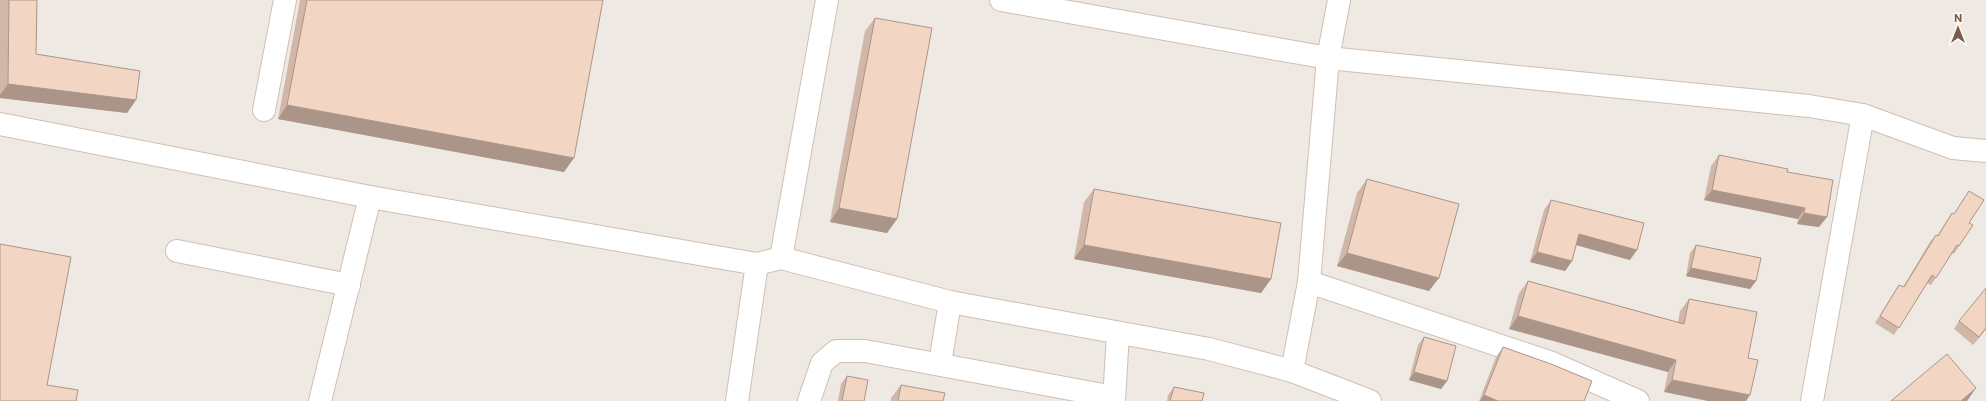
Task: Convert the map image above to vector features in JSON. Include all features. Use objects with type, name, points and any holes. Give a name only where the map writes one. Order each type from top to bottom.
[{"type":"lane","points":[[264,110],[285,0]]},
{"type":"lane","points":[[782,258],[827,0]]},
{"type":"lane","points":[[1001,0],[1328,58],[1809,106],[1863,115],[1953,148],[1986,151]]},
{"type":"lane","points":[[1292,371],[1309,282],[1328,58],[1339,0]]},
{"type":"lane","points":[[1812,401],[1863,115]]},
{"type":"lane","points":[[0,124],[370,197],[758,264],[782,258],[950,302],[1209,349],[1292,371],[1370,401]]},
{"type":"lane","points":[[320,401],[370,197]]},
{"type":"lane","points":[[177,251],[349,285]]},
{"type":"lane","points":[[737,401],[758,264]]},
{"type":"lane","points":[[1309,282],[1552,363],[1638,401]]},
{"type":"lane","points":[[940,364],[950,302]]},
{"type":"lane","points":[[809,401],[822,363],[836,351],[865,351],[940,364],[1114,399],[1118,333]]},
{"type":"shaded area","points":[[0,0],[1986,0],[1986,401],[0,401]]},
{"type":"building","points":[[9,0],[37,0],[36,54],[140,71],[136,100],[8,84]]},
{"type":"building","points":[[307,0],[603,0],[574,158],[287,105]]},
{"type":"building","points":[[875,18],[932,28],[897,219],[839,208]]},
{"type":"building","points":[[1719,155],[1788,169],[1787,172],[1833,180],[1827,217],[1804,213],[1805,208],[1712,190]]},
{"type":"building","points":[[1367,179],[1459,204],[1439,278],[1347,253]]},
{"type":"building","points":[[1094,189],[1281,223],[1271,279],[1084,245]]},
{"type":"building","points":[[1969,191],[1984,200],[1969,223],[1973,225],[1959,246],[1957,245],[1936,278],[1932,275],[1899,328],[1880,316],[1899,285],[1904,287],[1936,235],[1938,236],[1952,213],[1954,214]]},
{"type":"building","points":[[1551,200],[1644,223],[1637,250],[1579,234],[1572,261],[1537,252]]},
{"type":"building","points":[[0,244],[71,257],[47,385],[78,390],[76,401],[0,401]]},
{"type":"building","points":[[1696,245],[1761,258],[1756,281],[1691,268]]},
{"type":"building","points":[[1528,281],[1684,324],[1689,299],[1757,312],[1748,358],[1758,360],[1750,395],[1672,380],[1676,360],[1518,316]]},
{"type":"building","points":[[1986,288],[1986,328],[1979,337],[1959,321]]},
{"type":"building","points":[[1424,337],[1456,346],[1447,381],[1414,372]]},
{"type":"building","points":[[1503,347],[1551,364],[1592,381],[1584,401],[1498,401],[1484,395]]},
{"type":"building","points":[[1947,354],[1976,388],[1961,401],[1891,401]]},
{"type":"building","points":[[847,376],[868,380],[864,401],[842,401]]},
{"type":"building","points":[[901,385],[945,393],[943,401],[898,401]]},
{"type":"building","points":[[1174,387],[1204,393],[1202,401],[1170,401]]}]
